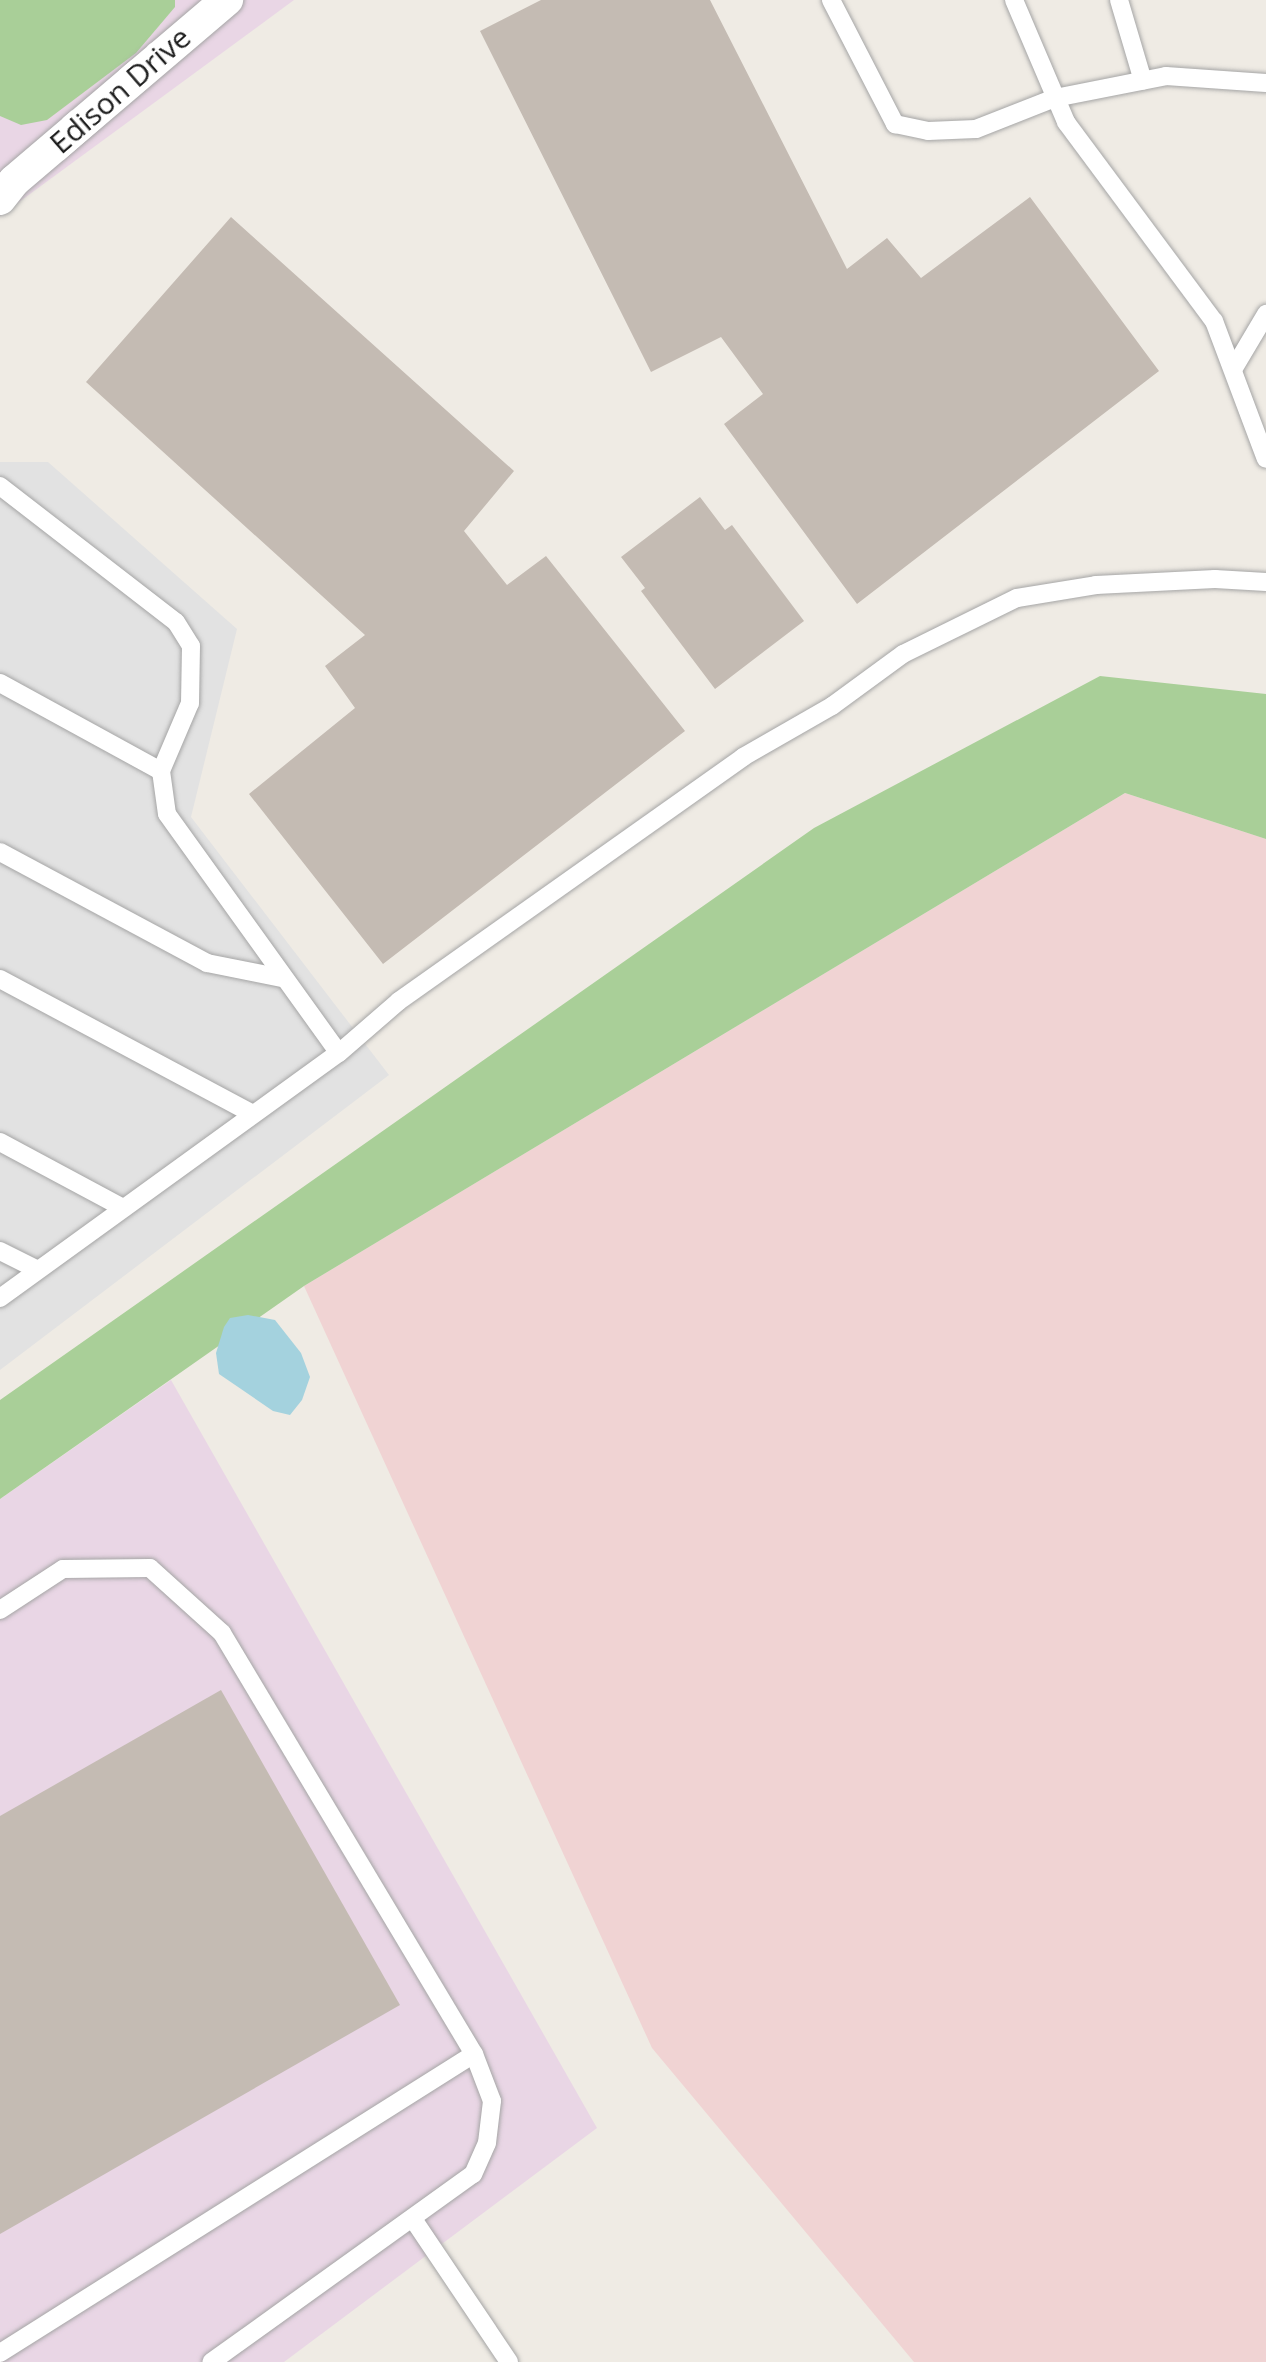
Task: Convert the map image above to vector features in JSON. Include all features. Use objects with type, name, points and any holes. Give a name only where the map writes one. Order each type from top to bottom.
[{"type":"street","name":"Edison Drive","points":[[5,183],[227,0]]},
{"type":"lane","points":[[831,0],[895,124],[928,131],[976,129],[1055,98],[1166,76],[1266,83]]},
{"type":"lane","points":[[1014,0],[1066,122],[1214,320],[1266,459]]},
{"type":"lane","points":[[1119,0],[1142,81]]},
{"type":"lane","points":[[1234,368],[1266,314]]},
{"type":"lane","points":[[0,486],[176,622],[190,646],[190,704],[161,771],[166,814],[339,1052]]},
{"type":"lane","points":[[0,1298],[339,1052],[399,1001],[743,757],[832,706],[903,654],[1017,598],[1096,585],[1215,579],[1266,582]]},
{"type":"lane","points":[[0,683],[161,771]]},
{"type":"lane","points":[[0,852],[208,963],[282,978]]},
{"type":"lane","points":[[0,979],[252,1113]]},
{"type":"lane","points":[[0,1142],[123,1208]]},
{"type":"lane","points":[[0,1251],[38,1270]]},
{"type":"lane","points":[[0,1610],[63,1570],[150,1568],[222,1633],[474,2054],[492,2101],[486,2142],[474,2174],[212,2362]]},
{"type":"lane","points":[[0,2353],[474,2054]]},
{"type":"lane","points":[[413,2219],[509,2362]]},
{"type":"shaded area","points":[[0,0],[294,0],[0,216]]},
{"type":"shaded area","points":[[0,462],[48,462],[237,629],[191,817],[389,1075],[0,1370]]},
{"type":"shaded area","points":[[1125,793],[1266,839],[1266,2362],[914,2362],[652,2048],[304,1286]]},
{"type":"shaded area","points":[[171,1380],[597,2128],[284,2362],[0,2362],[0,1499]]},
{"type":"green space","points":[[0,0],[175,0],[175,7],[136,53],[47,120],[21,125],[0,116]]},
{"type":"green space","points":[[1100,676],[1266,694],[1266,839],[1125,793],[304,1286],[0,1499],[0,1400],[814,828]]},
{"type":"water","points":[[248,1315],[275,1320],[301,1353],[310,1377],[302,1400],[290,1415],[273,1411],[219,1374],[216,1353],[224,1327],[230,1318]]},
{"type":"building","points":[[541,0],[710,0],[847,269],[887,238],[921,278],[1030,197],[1159,371],[857,604],[724,424],[763,394],[721,337],[651,372],[480,31]]},
{"type":"building","points":[[231,217],[514,471],[464,531],[507,585],[546,556],[685,731],[383,964],[249,794],[355,708],[325,666],[365,635],[86,382]]},
{"type":"building","points":[[700,497],[725,530],[732,525],[804,621],[715,689],[641,591],[645,588],[621,557]]},
{"type":"building","points":[[221,1690],[400,2005],[0,2234],[0,1816]]}]
